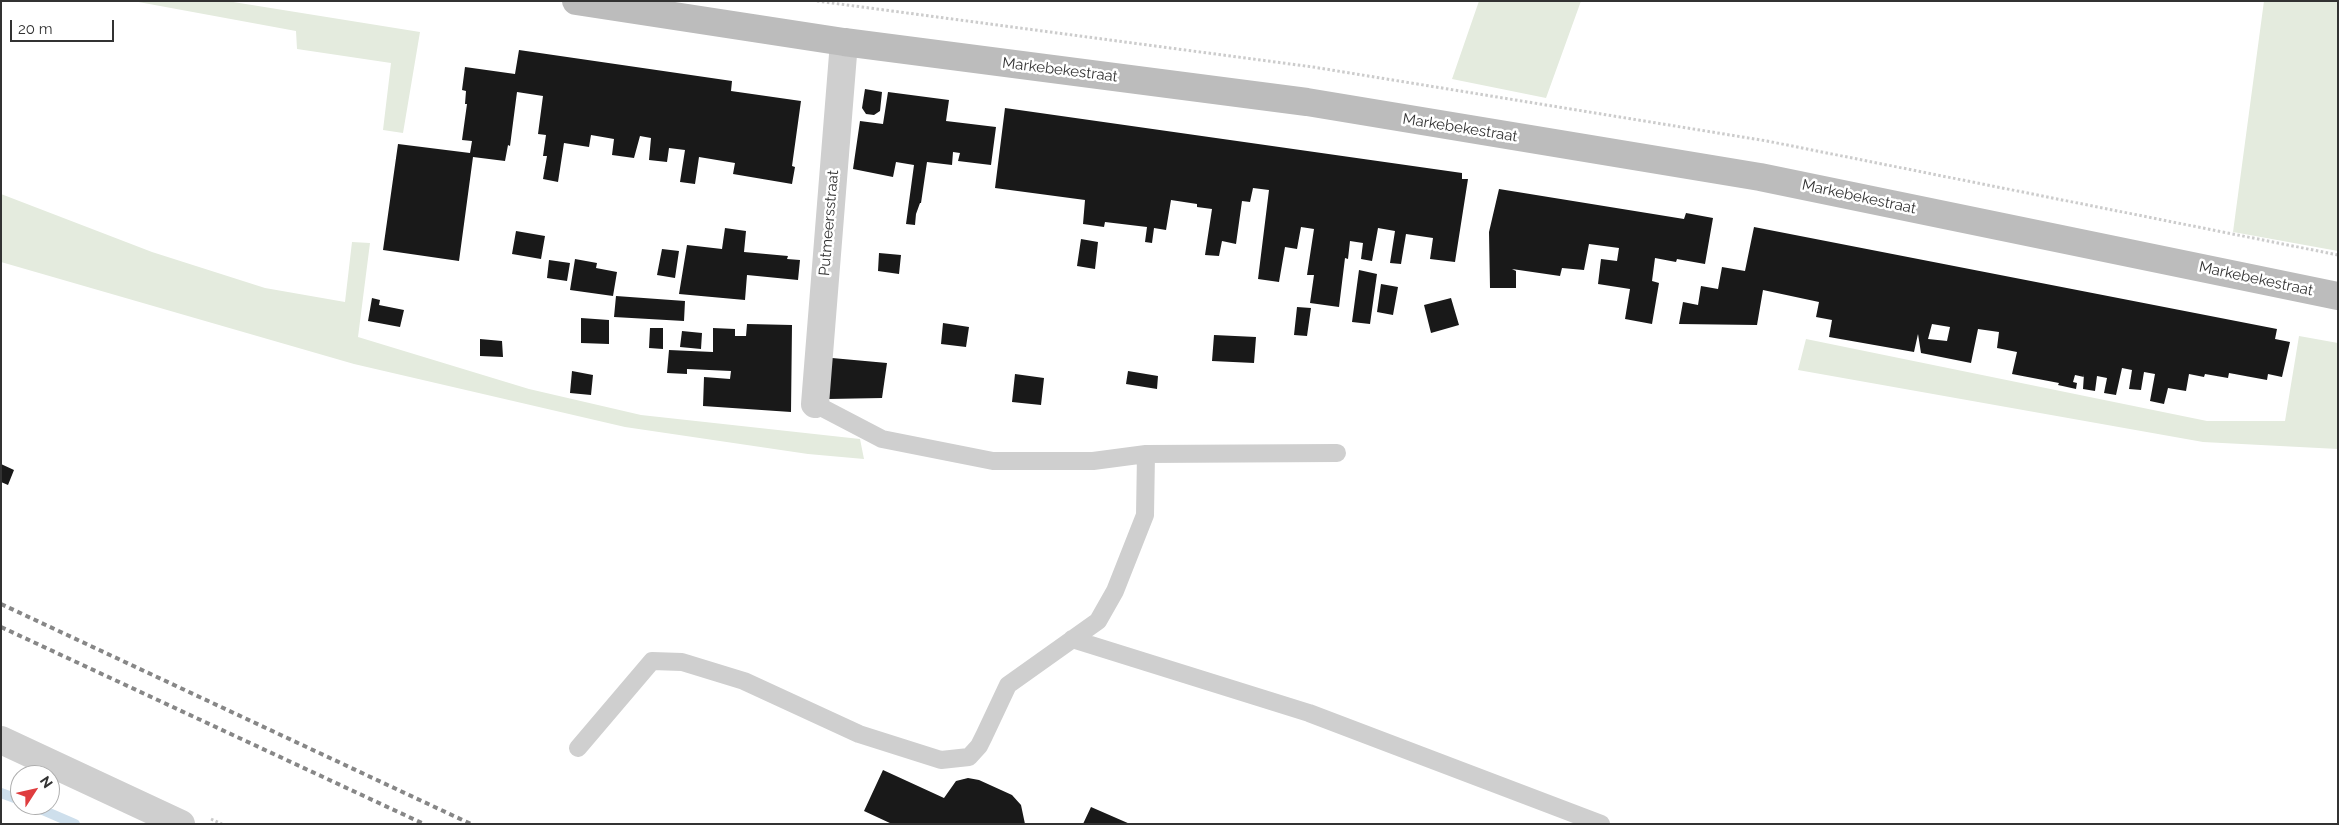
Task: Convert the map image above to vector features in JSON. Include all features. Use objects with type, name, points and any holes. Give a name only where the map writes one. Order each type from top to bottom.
[{"type":"street","name":"Markebekestraat","points":[[576,1],[844,42],[1307,102],[1760,177],[2338,296]]},
{"type":"street","name":"Putmeersstraat","points":[[815,404],[844,42]]},
{"type":"street","points":[[1,740],[181,824]]},
{"type":"lane","points":[[815,404],[882,439],[993,461],[1093,462],[1146,454],[1337,453]]},
{"type":"lane","points":[[578,748],[652,661],[682,662],[744,681],[859,734],[941,760],[969,757],[979,746],[1008,685],[1098,621],[1121,576],[1145,515],[1146,454]]},
{"type":"lane","points":[[1072,639],[1309,713],[1601,824]]},
{"type":"shaded area","points":[[133,1],[227,1],[420,32],[403,133],[383,130],[391,63],[297,49],[296,31]]},
{"type":"shaded area","points":[[1479,1],[1581,1],[1546,98],[1452,79]]},
{"type":"shaded area","points":[[2264,1],[2338,1],[2338,251],[2233,232]]},
{"type":"shaded area","points":[[1,194],[152,252],[265,288],[345,302],[352,242],[370,243],[358,337],[529,389],[641,415],[860,439],[864,459],[808,454],[625,427],[354,364],[1,262]]},
{"type":"shaded area","points":[[2299,336],[2338,343],[2338,449],[2203,442],[1798,370],[1806,339],[2207,421],[2285,421]]},
{"type":"building","points":[[519,50],[732,81],[731,91],[801,101],[792,166],[795,167],[792,184],[733,174],[735,163],[699,157],[695,184],[680,182],[685,150],[669,148],[667,162],[649,160],[651,138],[640,136],[634,158],[612,155],[614,139],[591,135],[589,147],[564,143],[558,182],[543,179],[547,156],[543,156],[546,135],[538,134],[543,96],[517,92],[510,146],[508,145],[505,161],[473,157],[459,261],[383,250],[398,144],[470,153],[472,141],[462,140],[467,104],[465,104],[466,91],[462,90],[465,67],[515,74]]},
{"type":"building","points":[[865,89],[882,92],[880,111],[874,115],[866,114],[862,108]]},
{"type":"building","points":[[888,92],[949,100],[946,121],[996,127],[991,165],[958,161],[960,153],[953,152],[952,165],[927,162],[921,203],[916,214],[915,225],[906,224],[914,165],[896,162],[893,177],[853,169],[860,121],[883,124]]},
{"type":"building","points":[[1005,108],[1462,173],[1462,179],[1468,179],[1455,262],[1430,259],[1433,238],[1406,234],[1401,264],[1390,263],[1395,231],[1378,228],[1372,261],[1361,259],[1363,243],[1350,241],[1348,259],[1345,258],[1339,307],[1310,303],[1314,275],[1307,275],[1314,229],[1301,227],[1297,249],[1285,247],[1279,282],[1258,279],[1269,190],[1253,188],[1250,202],[1242,201],[1236,244],[1222,241],[1219,256],[1205,255],[1212,209],[1197,207],[1197,204],[1171,200],[1166,230],[1154,228],[1152,243],[1145,242],[1147,227],[1105,222],[1104,227],[1083,224],[1085,200],[995,188]]},
{"type":"building","points":[[1499,189],[1684,219],[1686,213],[1713,218],[1705,264],[1677,259],[1676,262],[1655,258],[1652,281],[1659,283],[1652,324],[1625,319],[1630,289],[1598,284],[1601,259],[1617,261],[1619,248],[1589,244],[1584,270],[1562,268],[1560,276],[1512,269],[1516,271],[1516,288],[1490,288],[1489,232]]},
{"type":"building","points":[[1754,227],[2277,329],[2275,339],[2290,342],[2282,377],[2268,374],[2267,380],[2229,373],[2228,378],[2205,374],[2204,377],[2189,374],[2186,391],[2168,388],[2164,404],[2150,401],[2155,374],[2144,372],[2141,390],[2129,389],[2132,370],[2122,368],[2116,395],[2104,393],[2107,378],[2097,376],[2095,391],[2083,389],[2084,377],[2075,375],[2073,382],[2077,383],[2076,389],[2058,385],[2059,383],[2012,374],[2017,352],[1997,348],[1999,332],[1978,329],[1971,363],[1921,353],[1918,334],[1914,352],[1829,337],[1832,320],[1816,317],[1819,302],[1763,290],[1757,325],[1679,324],[1683,302],[1698,305],[1701,286],[1718,289],[1722,267],[1745,271]],"holes":[[[1932,324],[1950,327],[1947,341],[1928,339]]]},
{"type":"building","points":[[725,228],[746,231],[744,252],[788,256],[787,259],[800,260],[798,280],[747,275],[745,300],[679,294],[687,245],[722,249]]},
{"type":"building","points":[[516,231],[545,236],[541,259],[512,254]]},
{"type":"building","points":[[1081,239],[1098,242],[1095,269],[1077,266]]},
{"type":"building","points":[[662,249],[679,251],[675,278],[657,275]]},
{"type":"building","points":[[879,253],[901,255],[899,274],[878,271]]},
{"type":"building","points":[[575,259],[597,263],[596,268],[617,272],[613,296],[570,290]]},
{"type":"building","points":[[549,260],[570,263],[567,281],[547,278]]},
{"type":"building","points":[[1359,270],[1377,274],[1370,324],[1352,322]]},
{"type":"building","points":[[1381,284],[1398,287],[1393,315],[1377,312]]},
{"type":"building","points":[[616,296],[685,301],[684,321],[614,317]]},
{"type":"building","points":[[372,298],[380,300],[379,305],[404,310],[400,327],[368,321]]},
{"type":"building","points":[[1451,298],[1459,325],[1431,333],[1424,305]]},
{"type":"building","points":[[1297,307],[1311,308],[1307,336],[1294,335]]},
{"type":"building","points":[[581,318],[609,320],[609,344],[581,343]]},
{"type":"building","points":[[943,323],[969,327],[966,347],[941,344]]},
{"type":"building","points":[[747,324],[792,325],[791,412],[703,406],[704,377],[730,379],[731,371],[687,369],[687,374],[667,373],[669,350],[713,352],[713,328],[735,329],[735,336],[746,336]]},
{"type":"building","points":[[650,328],[663,328],[663,349],[649,348]]},
{"type":"building","points":[[682,331],[702,333],[701,349],[680,347]]},
{"type":"building","points":[[1214,335],[1256,337],[1254,363],[1212,361]]},
{"type":"building","points":[[480,339],[502,341],[503,357],[480,356]]},
{"type":"building","points":[[832,358],[887,363],[882,398],[828,399]]},
{"type":"building","points":[[572,371],[593,375],[591,395],[570,393]]},
{"type":"building","points":[[1128,371],[1158,376],[1157,389],[1126,384]]},
{"type":"building","points":[[1015,374],[1044,378],[1041,405],[1012,402]]},
{"type":"building","points":[[1,464],[14,470],[8,485],[1,482]]},
{"type":"building","points":[[883,770],[944,798],[956,781],[968,778],[979,780],[1012,795],[1021,805],[1025,824],[892,824],[864,811]]},
{"type":"building","points":[[1091,807],[1130,824],[1083,824]]},
{"type":"waterway","points":[[1,793],[10,796]]},
{"type":"waterway","points":[[54,815],[75,824]]},
{"type":"railway","points":[[1,604],[471,824]]},
{"type":"railway","points":[[1,627],[424,824]]}]
